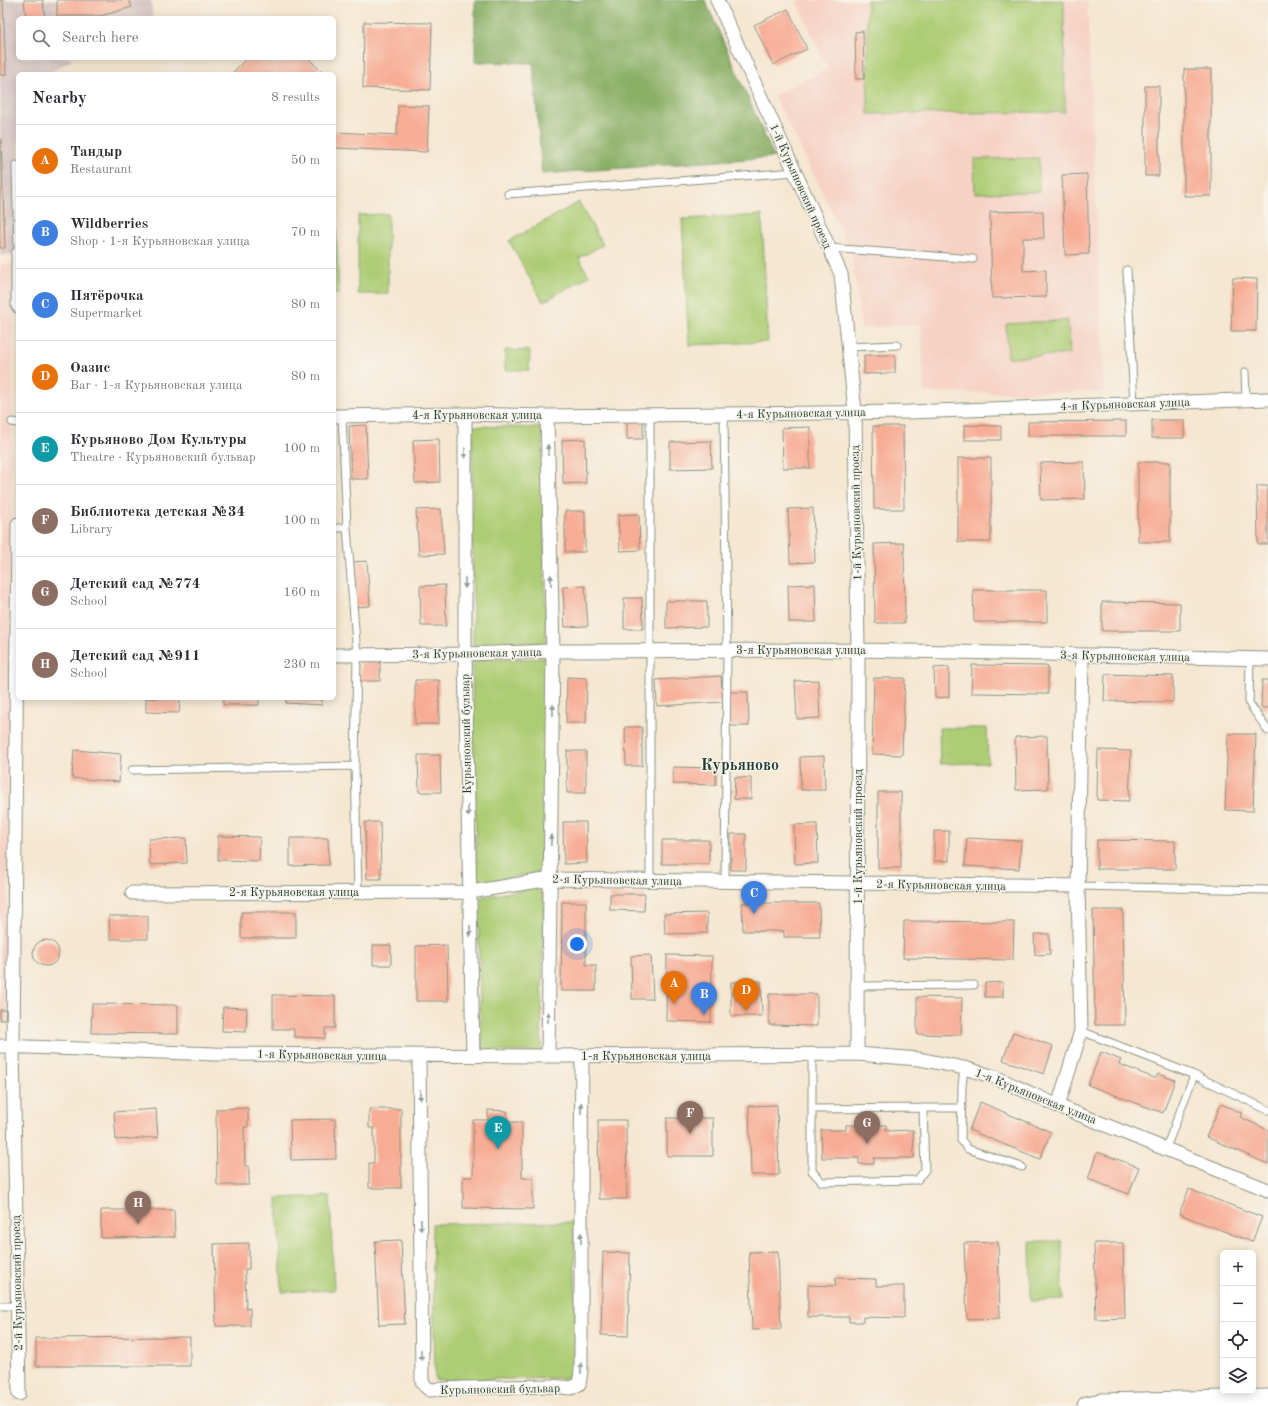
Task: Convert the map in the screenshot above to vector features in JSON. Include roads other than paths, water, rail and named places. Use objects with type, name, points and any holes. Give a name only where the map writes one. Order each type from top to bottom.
[{"type":"street","name":"1-й Курьяновский проезд","points":[[717,0],[841,274],[855,412],[858,650],[857,1054]]},
{"type":"street","name":"4-я Курьяновская улица","points":[[338,416],[465,414],[547,416],[909,412],[1134,404],[1204,406],[1246,400],[1268,399]]},
{"type":"street","name":"Курьяновский бульвар","points":[[465,414],[465,654],[473,1055]]},
{"type":"street","points":[[547,416],[553,651],[548,1056]]},
{"type":"street","name":"2-й Курьяновский проезд","points":[[16,619],[7,1046],[19,1394]]},
{"type":"street","name":"3-я Курьяновская улица","points":[[336,655],[650,650],[858,650],[1268,659]]},
{"type":"street","points":[[1058,1106],[1081,1031],[1078,886],[1082,655]]},
{"type":"street","name":"2-я Курьяновская улица","points":[[132,892],[470,892],[551,879],[1078,886]]},
{"type":"street","name":"1-я Курьяновская улица","points":[[7,1046],[215,1054],[419,1056],[857,1054],[918,1059],[964,1068],[995,1077],[1058,1106],[1268,1190]]},
{"type":"street","name":"Курьяновский бульвар","points":[[419,1056],[422,1381],[430,1390],[536,1386],[571,1388],[579,1384],[581,1372],[582,1056]]},
{"type":"street","points":[[1087,1406],[1101,1404],[1268,1399]]},
{"type":"lane","points":[[508,194],[795,172]]},
{"type":"lane","points":[[829,248],[973,259]]},
{"type":"lane","points":[[1127,270],[1134,404]]},
{"type":"lane","points":[[848,347],[897,345]]},
{"type":"lane","points":[[1245,372],[1246,400]]},
{"type":"lane","points":[[724,414],[727,650],[725,882]]},
{"type":"lane","points":[[650,415],[650,880]]},
{"type":"lane","points":[[338,416],[357,655],[355,766],[358,892]]},
{"type":"lane","points":[[336,528],[347,528]]},
{"type":"lane","points":[[1250,658],[1249,702],[1268,731]]},
{"type":"lane","points":[[132,770],[355,766]]},
{"type":"lane","points":[[1078,886],[1268,890]]},
{"type":"lane","points":[[857,986],[974,985]]},
{"type":"lane","points":[[1081,1031],[1194,1075],[1268,1110]]},
{"type":"lane","points":[[812,1054],[812,1171],[822,1182],[917,1180],[925,1170],[923,1108]]},
{"type":"lane","points":[[964,1068],[962,1086],[961,1140],[968,1149],[1022,1167]]},
{"type":"lane","points":[[1166,1148],[1194,1075]]},
{"type":"lane","points":[[812,1109],[962,1108]]},
{"type":"lane","points":[[0,1306],[17,1306]]},
{"type":"place","name":"Пятёрочка","points":[[754,914]]},
{"type":"place","name":"Тандыр","points":[[674,1004]]},
{"type":"place","name":"Оазис","points":[[746,1011]]},
{"type":"place","name":"Wildberries","points":[[704,1015]]},
{"type":"place","name":"Библиотека детская №34","points":[[690,1134]]},
{"type":"place","name":"Детский сад №774","points":[[867,1144]]},
{"type":"place","name":"Курьяново Дом Культуры","points":[[498,1149]]},
{"type":"place","name":"Детский сад №911","points":[[138,1224]]},
{"type":"district","name":"Курьяново","points":[[740,764]]}]
